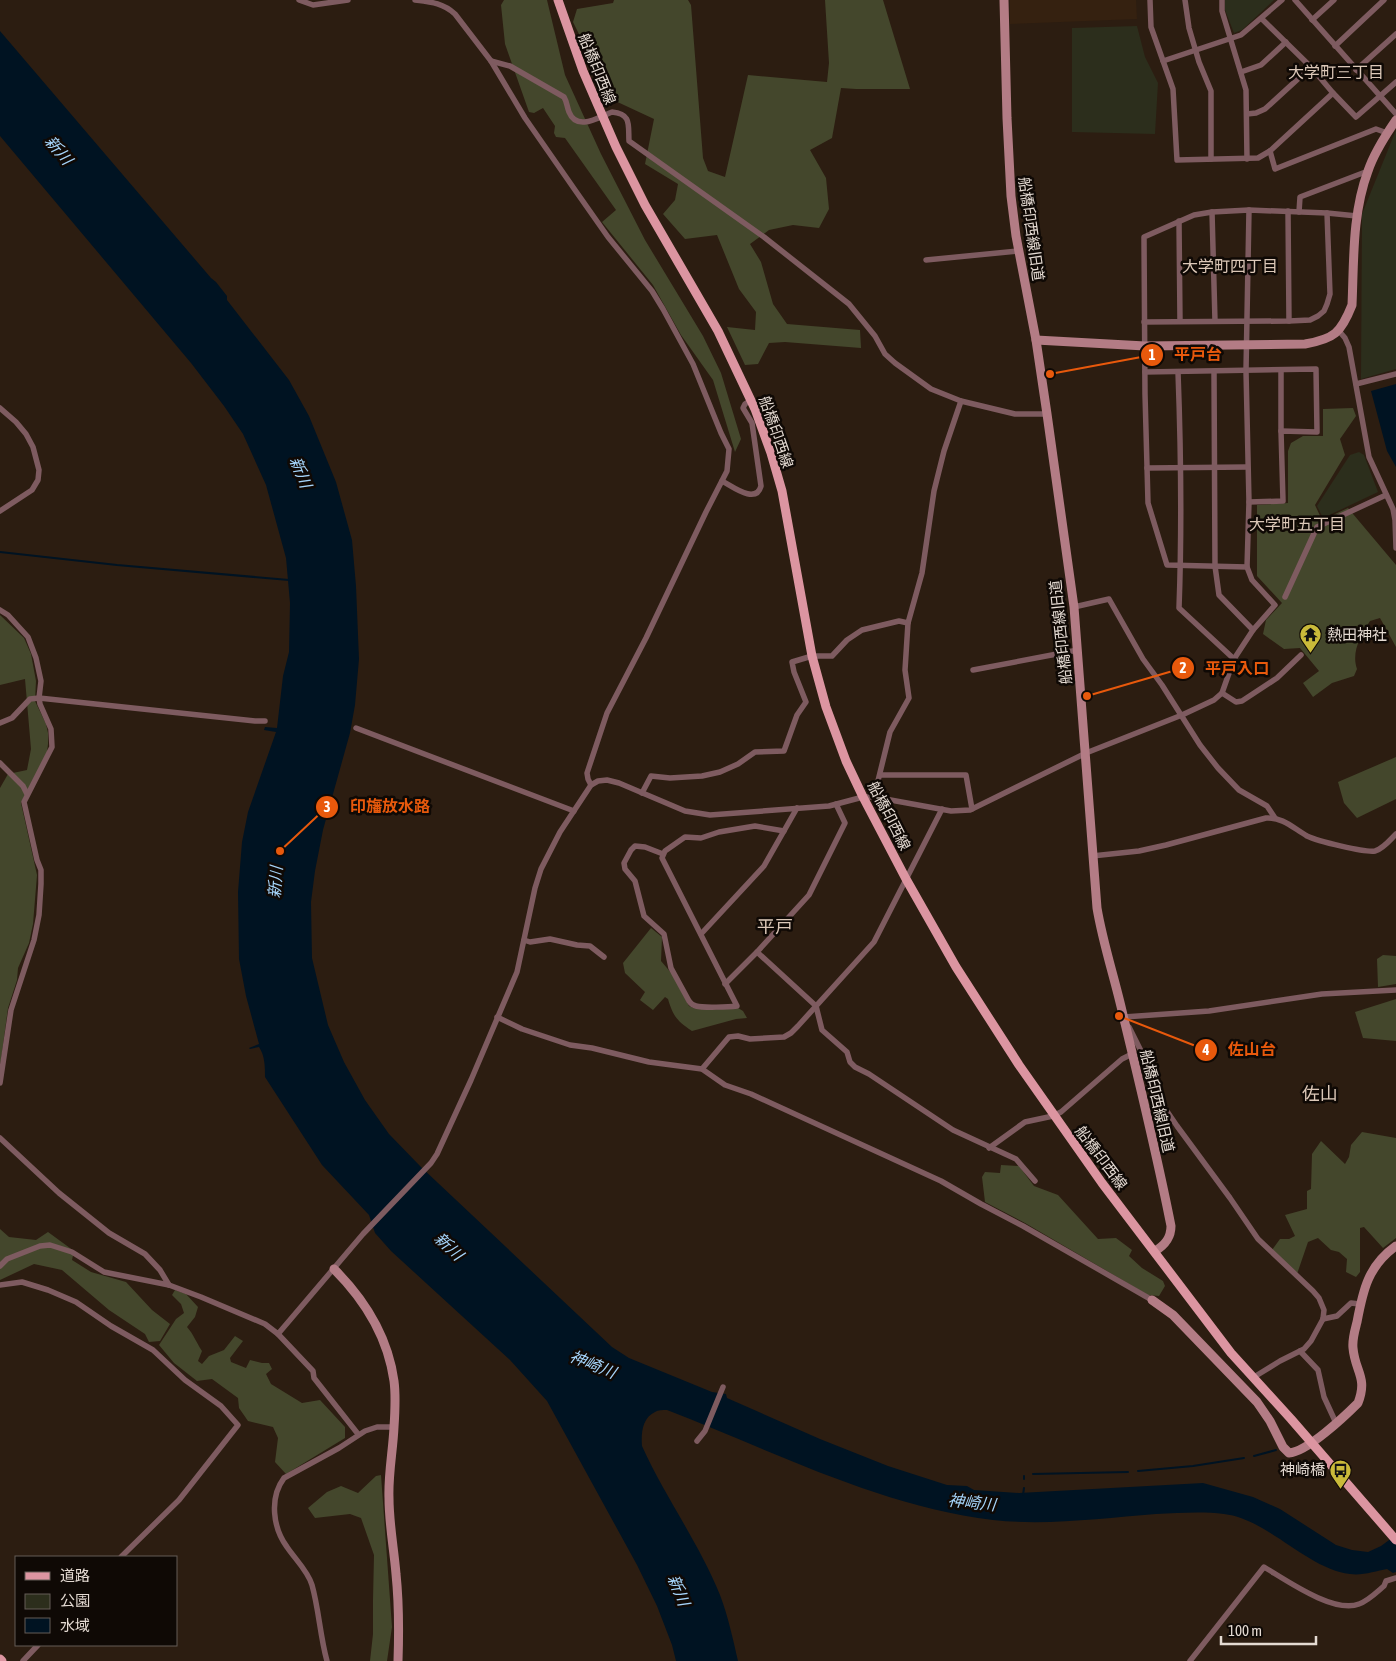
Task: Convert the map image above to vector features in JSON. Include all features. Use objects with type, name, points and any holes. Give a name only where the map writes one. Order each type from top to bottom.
[{"type":"main road","name":"船橋印西線","points":[[558,0],[579,63],[616,147],[645,206],[718,331],[751,400],[782,491],[812,656],[832,724],[863,797],[906,879],[977,1001],[1054,1116],[1102,1183],[1231,1353],[1396,1540]]},
{"type":"street","points":[[298,0],[313,5],[348,0]]},
{"type":"street","points":[[415,0],[441,4],[455,14],[491,61],[537,136],[608,236],[652,291],[693,364],[720,433],[729,449],[728,471],[696,532],[653,625],[607,713],[588,773],[591,785]]},
{"type":"street","name":"船橋印西線旧道","points":[[1004,0],[1010,182],[1018,251],[1036,340],[1074,607],[1092,856],[1100,928],[1124,1017],[1171,1226],[1171,1233],[1168,1239],[1155,1252]]},
{"type":"street","points":[[1150,0],[1151,27],[1173,89],[1176,160],[1258,158],[1270,151],[1333,93]]},
{"type":"street","points":[[1185,0],[1189,28],[1211,91],[1211,159]]},
{"type":"street","points":[[1222,0],[1222,11],[1246,90],[1247,159]]},
{"type":"street","points":[[1163,61],[1241,35],[1282,0]]},
{"type":"street","points":[[1295,0],[1396,114]]},
{"type":"street","points":[[1312,20],[1334,0]]},
{"type":"street","points":[[1335,46],[1384,0]]},
{"type":"street","points":[[1262,19],[1311,67],[1356,117],[1396,82]]},
{"type":"street","points":[[1356,70],[1396,34]]},
{"type":"street","points":[[1241,72],[1261,65],[1286,42]]},
{"type":"street","points":[[491,61],[510,66],[564,96],[569,114],[576,122],[582,123],[612,112],[624,115],[628,120],[629,126],[628,141],[770,242],[849,304],[875,336],[885,354],[931,389],[961,401],[1015,414],[1047,414]]},
{"type":"street","points":[[1247,114],[1256,113],[1264,109],[1311,67]]},
{"type":"street","points":[[1036,340],[1145,346],[1304,344],[1320,342],[1331,337],[1339,331],[1352,305],[1357,216],[1368,171],[1376,152],[1396,120]]},
{"type":"street","points":[[1270,151],[1275,169],[1376,129],[1387,133]]},
{"type":"street","points":[[1299,212],[1300,197],[1368,171]]},
{"type":"street","points":[[1247,567],[1167,565],[1148,503],[1144,237],[1194,215],[1212,212],[1249,210],[1357,216]]},
{"type":"street","points":[[278,1334],[363,1234],[431,1163],[446,1135],[517,972],[535,888],[541,869],[560,832],[591,785],[598,781],[607,780],[685,811],[710,815],[836,804],[863,797],[874,797],[951,811],[972,809],[1086,753],[1182,715],[1214,700],[1222,693],[1234,659],[1253,630],[1275,605],[1252,580],[1247,567],[1249,502],[1246,371],[1249,210]]},
{"type":"street","points":[[1212,212],[1215,322]]},
{"type":"street","points":[[1288,212],[1289,321]]},
{"type":"street","points":[[1144,322],[1289,321],[1310,320],[1318,316],[1324,311],[1330,294],[1327,213]]},
{"type":"street","points":[[1179,221],[1180,321]]},
{"type":"street","points":[[926,260],[1018,251]]},
{"type":"street","points":[[1339,331],[1349,347],[1369,457],[1393,509],[1396,548]]},
{"type":"street","points":[[1145,372],[1316,369],[1317,432],[1281,431]]},
{"type":"street","points":[[1249,502],[1283,501],[1281,370]]},
{"type":"street","points":[[1214,371],[1215,566],[1219,595],[1253,630]]},
{"type":"street","points":[[1178,372],[1181,467],[1179,608],[1234,659]]},
{"type":"street","points":[[1356,384],[1396,374]]},
{"type":"street","points":[[722,481],[750,495],[756,494],[760,490],[752,423],[743,408],[751,400]]},
{"type":"street","points":[[874,797],[890,732],[909,698],[905,670],[908,623],[922,573],[934,491],[944,451],[961,401]]},
{"type":"street","points":[[0,408],[26,434],[33,447],[39,470],[38,480],[32,490],[3,511],[0,511]]},
{"type":"street","points":[[1147,468],[1247,467]]},
{"type":"street","points":[[1286,596],[1316,527],[1386,495]]},
{"type":"street","points":[[1074,607],[1109,598],[1142,659],[1162,685],[1200,745],[1218,768],[1240,790],[1267,806],[1275,818]]},
{"type":"street","points":[[0,610],[28,637],[36,658],[41,681],[40,704],[51,729],[52,747],[24,802],[41,870],[41,884],[34,940],[11,1010],[0,1080]]},
{"type":"street","points":[[642,793],[651,776],[670,778],[702,776],[720,772],[738,764],[755,752],[784,751],[797,715],[806,702],[792,662],[812,656],[832,656],[847,640],[862,630],[899,621],[908,623]]},
{"type":"street","points":[[973,670],[1078,650]]},
{"type":"street","points":[[1222,693],[1236,702],[1242,701],[1277,678],[1300,655]]},
{"type":"street","points":[[0,723],[12,718],[30,699],[39,698],[265,721]]},
{"type":"street","points":[[356,728],[574,811]]},
{"type":"street","points":[[0,762],[23,786],[27,794]]},
{"type":"street","points":[[880,775],[966,774],[972,809]]},
{"type":"street","points":[[725,984],[809,895],[845,823],[836,804]]},
{"type":"street","points":[[702,934],[764,866],[797,808]]},
{"type":"street","points":[[702,1069],[729,1037],[738,1036],[750,1039],[784,1037],[791,1033],[816,1006],[874,942],[942,809]]},
{"type":"street","points":[[1092,856],[1166,846],[1266,818],[1275,818],[1294,826],[1304,834],[1318,840],[1367,852],[1381,849],[1396,834]]},
{"type":"street","points":[[663,854],[645,847],[635,846],[630,850],[624,864],[625,869],[635,882],[642,912],[664,934],[671,968],[692,1005],[713,1007],[737,1006],[662,858],[663,854],[685,837],[701,838],[719,832],[755,826],[784,831]]},
{"type":"street","points":[[524,940],[530,942],[550,939],[577,946],[590,946],[604,958]]},
{"type":"street","points":[[757,952],[816,1006],[822,1030],[847,1052],[850,1062],[855,1067],[869,1074],[953,1130],[1016,1159],[1035,1181]]},
{"type":"street","points":[[1254,1378],[1280,1361],[1304,1349],[1311,1341],[1323,1319],[1324,1310],[1319,1298],[1313,1291],[1258,1239],[1160,1101],[1144,1057],[1124,1017],[1209,1011],[1322,994],[1396,990]]},
{"type":"street","points":[[497,1017],[522,1029],[570,1045],[592,1048],[649,1062],[702,1069],[725,1085],[751,1094],[941,1181],[1023,1226],[1152,1300],[1173,1315],[1257,1402],[1284,1447],[1289,1452],[1299,1451],[1312,1443],[1358,1403],[1361,1395],[1362,1381],[1353,1348],[1360,1304],[1366,1283],[1374,1266],[1396,1246]]},
{"type":"street","points":[[989,1148],[1025,1122],[1054,1116],[1061,1112],[1122,1059],[1132,1054]]},
{"type":"street","points":[[0,1138],[60,1193],[103,1228],[146,1254],[160,1270],[169,1285]]},
{"type":"street","points":[[0,1266],[7,1260],[40,1246],[50,1244],[72,1252],[104,1272],[169,1285],[237,1311],[265,1324],[278,1334],[313,1371],[314,1378],[358,1434]]},
{"type":"street","points":[[334,1269],[365,1307],[379,1330],[390,1359],[394,1383],[394,1428],[388,1498],[396,1573],[399,1638],[398,1661]]},
{"type":"street","points":[[0,1285],[22,1282],[48,1290],[76,1302],[111,1326],[154,1350],[185,1380],[221,1406],[238,1425],[179,1500],[122,1556]]},
{"type":"street","points":[[1323,1319],[1337,1316],[1351,1303],[1360,1304]]},
{"type":"street","points":[[1300,1351],[1318,1370],[1324,1397],[1336,1422]]},
{"type":"street","points":[[697,1441],[705,1431],[723,1387]]},
{"type":"street","points":[[327,1661],[312,1583],[286,1546],[279,1532],[275,1495],[284,1478],[339,1448],[358,1434],[377,1427],[394,1428]]},
{"type":"street","points":[[1190,1661],[1264,1567],[1320,1599],[1335,1604],[1358,1605],[1384,1586],[1386,1581],[1396,1578]]},
{"type":"street","points":[[23,1661],[37,1646]]},
{"type":"shaded area","points":[[1010,0],[1136,0],[1137,19],[1010,24]]},
{"type":"green space","points":[[504,0],[547,0],[565,75],[601,154],[645,240],[703,336],[721,373],[741,439],[735,452],[713,380],[681,335],[653,285],[602,222],[616,210],[565,138],[556,137],[554,133],[555,126],[543,108],[534,113],[529,112],[505,44],[501,5]]},
{"type":"green space","points":[[614,0],[688,0],[691,5],[703,158],[708,171],[725,177],[748,75],[827,82],[829,63],[825,0],[883,0],[910,89],[841,88],[832,138],[810,150],[826,178],[829,209],[819,228],[793,225],[769,230],[750,244],[761,262],[773,304],[787,324],[860,330],[861,348],[785,342],[769,343],[758,364],[745,365],[727,327],[755,330],[756,312],[739,289],[717,235],[685,239],[663,214],[675,200],[678,184],[645,164],[654,119],[611,99],[573,22],[577,9],[613,3]]},
{"type":"green space","points":[[1225,0],[1274,0],[1242,30],[1234,33],[1225,10]]},
{"type":"green space","points":[[1137,26],[1145,57],[1158,83],[1155,134],[1072,132],[1072,28]]},
{"type":"green space","points":[[1396,130],[1396,369],[1361,379],[1362,214]]},
{"type":"green space","points":[[1353,408],[1356,416],[1340,439],[1345,455],[1315,505],[1322,520],[1348,508],[1396,565],[1396,647],[1380,618],[1370,621],[1363,632],[1356,650],[1355,663],[1357,669],[1354,676],[1332,683],[1313,697],[1303,683],[1319,671],[1300,648],[1284,649],[1263,634],[1266,620],[1282,603],[1257,576],[1257,505],[1288,503],[1288,451],[1291,443],[1303,436],[1323,436],[1323,409]]},
{"type":"green space","points":[[1359,452],[1364,455],[1378,492],[1323,518],[1317,506],[1350,455]]},
{"type":"green space","points":[[0,615],[24,638],[31,654],[36,681],[35,701],[46,724],[48,744],[47,752],[21,803],[37,875],[33,924],[29,943],[18,968],[17,980],[8,1008],[0,1067],[0,788],[8,774],[27,770],[31,749],[25,679],[0,685]]},
{"type":"green space","points":[[1396,757],[1396,799],[1357,818],[1344,803],[1338,782]]},
{"type":"green space","points":[[651,928],[662,937],[661,961],[672,974],[689,1006],[694,1008],[738,1008],[743,1011],[747,1018],[736,1019],[692,1031],[676,1018],[668,999],[665,997],[653,1010],[640,1000],[645,992],[625,973],[623,963]]},
{"type":"green space","points":[[1383,955],[1396,956],[1396,984],[1378,987],[1377,959]]},
{"type":"green space","points":[[1396,999],[1396,1041],[1363,1038],[1355,1012]]},
{"type":"green space","points":[[1362,1132],[1396,1138],[1396,1238],[1383,1248],[1364,1227],[1360,1228],[1360,1272],[1356,1277],[1346,1272],[1347,1259],[1339,1252],[1331,1250],[1318,1238],[1308,1242],[1297,1274],[1272,1250],[1280,1239],[1289,1239],[1295,1236],[1285,1215],[1307,1209],[1307,1191],[1311,1189],[1312,1154],[1321,1141],[1345,1164],[1349,1157],[1351,1145]]},
{"type":"green space","points":[[1001,1165],[1019,1166],[1034,1186],[1058,1195],[1098,1239],[1116,1238],[1132,1250],[1129,1256],[1142,1268],[1163,1281],[1165,1286],[1159,1296],[1148,1295],[1025,1223],[985,1202],[982,1177],[985,1172],[1000,1173]]},
{"type":"green space","points":[[0,1229],[9,1237],[36,1240],[48,1232],[74,1251],[72,1260],[91,1272],[126,1282],[152,1310],[170,1324],[160,1341],[149,1342],[145,1334],[109,1310],[62,1270],[34,1264],[0,1280]]},
{"type":"green space","points":[[175,1290],[186,1294],[198,1307],[195,1317],[187,1327],[202,1351],[198,1361],[202,1364],[209,1356],[224,1350],[235,1336],[243,1341],[230,1358],[231,1362],[246,1368],[250,1360],[269,1363],[272,1369],[266,1374],[271,1384],[302,1403],[320,1400],[345,1427],[345,1438],[286,1474],[275,1462],[278,1438],[273,1427],[248,1421],[239,1408],[238,1398],[212,1379],[197,1381],[174,1363],[159,1345],[176,1319],[184,1313],[181,1304],[172,1295]]},
{"type":"green space","points":[[381,1475],[392,1627],[387,1661],[370,1661],[373,1634],[374,1555],[361,1518],[350,1514],[315,1518],[308,1508],[327,1492],[341,1486],[358,1493],[376,1476]]},
{"type":"water","points":[[0,31],[227,296],[227,300],[289,380],[309,416],[336,482],[352,540],[359,659],[355,705],[350,733],[323,830],[315,871],[311,902],[312,958],[328,1025],[344,1062],[365,1100],[389,1134],[421,1167],[612,1347],[629,1358],[712,1392],[726,1394],[727,1398],[820,1439],[888,1466],[947,1485],[967,1486],[974,1490],[1019,1493],[1203,1483],[1253,1497],[1280,1509],[1336,1545],[1352,1550],[1368,1552],[1381,1546],[1396,1535],[1396,1572],[1393,1573],[1387,1569],[1364,1574],[1350,1574],[1334,1570],[1318,1563],[1256,1525],[1224,1514],[1182,1513],[1075,1521],[1013,1522],[951,1513],[909,1503],[868,1490],[667,1410],[661,1410],[656,1411],[647,1418],[642,1432],[642,1446],[712,1576],[725,1611],[738,1661],[676,1661],[657,1606],[637,1565],[547,1401],[510,1360],[391,1251],[375,1233],[369,1215],[322,1165],[265,1077],[264,1058],[259,1047],[249,1048],[259,1044],[246,996],[239,959],[238,892],[242,842],[248,812],[276,732],[264,730],[265,727],[277,728],[283,676],[289,652],[290,603],[286,558],[266,485],[243,434],[191,363],[0,136]]},
{"type":"water","points":[[1396,384],[1396,467],[1387,451],[1371,391]]},
{"type":"waterway","points":[[0,552],[117,565],[289,580]]},
{"type":"waterway","points":[[1254,1456],[1276,1450]]},
{"type":"waterway","points":[[1138,1471],[1193,1466],[1244,1458]]},
{"type":"waterway","points":[[1033,1474],[1128,1472]]},
{"type":"waterway","points":[[1023,1495],[1024,1488]]},
{"type":"place","name":"平戸台","points":[[1050,374]]},
{"type":"place","name":"熱田神社","points":[[1311,654]]},
{"type":"place","name":"平戸入口","points":[[1087,696]]},
{"type":"place","name":"印旛放水路","points":[[280,851]]},
{"type":"place","name":"佐山台","points":[[1119,1016]]},
{"type":"place","name":"神崎橋","points":[[1341,1489]]},
{"type":"district","name":"大学町三丁目","points":[[1336,72]]},
{"type":"district","name":"大学町四丁目","points":[[1230,266]]},
{"type":"district","name":"大学町五丁目","points":[[1297,524]]},
{"type":"district","name":"平戸","points":[[775,927]]},
{"type":"district","name":"佐山","points":[[1320,1094]]},
{"type":"water label","name":"新川","points":[[59,150]]},
{"type":"water label","name":"新川","points":[[301,472]]},
{"type":"water label","name":"新川","points":[[275,882]]},
{"type":"water label","name":"新川","points":[[449,1246]]},
{"type":"water label","name":"神崎川","points":[[593,1364]]},
{"type":"water label","name":"神崎川","points":[[972,1502]]},
{"type":"water label","name":"新川","points":[[679,1590]]}]
